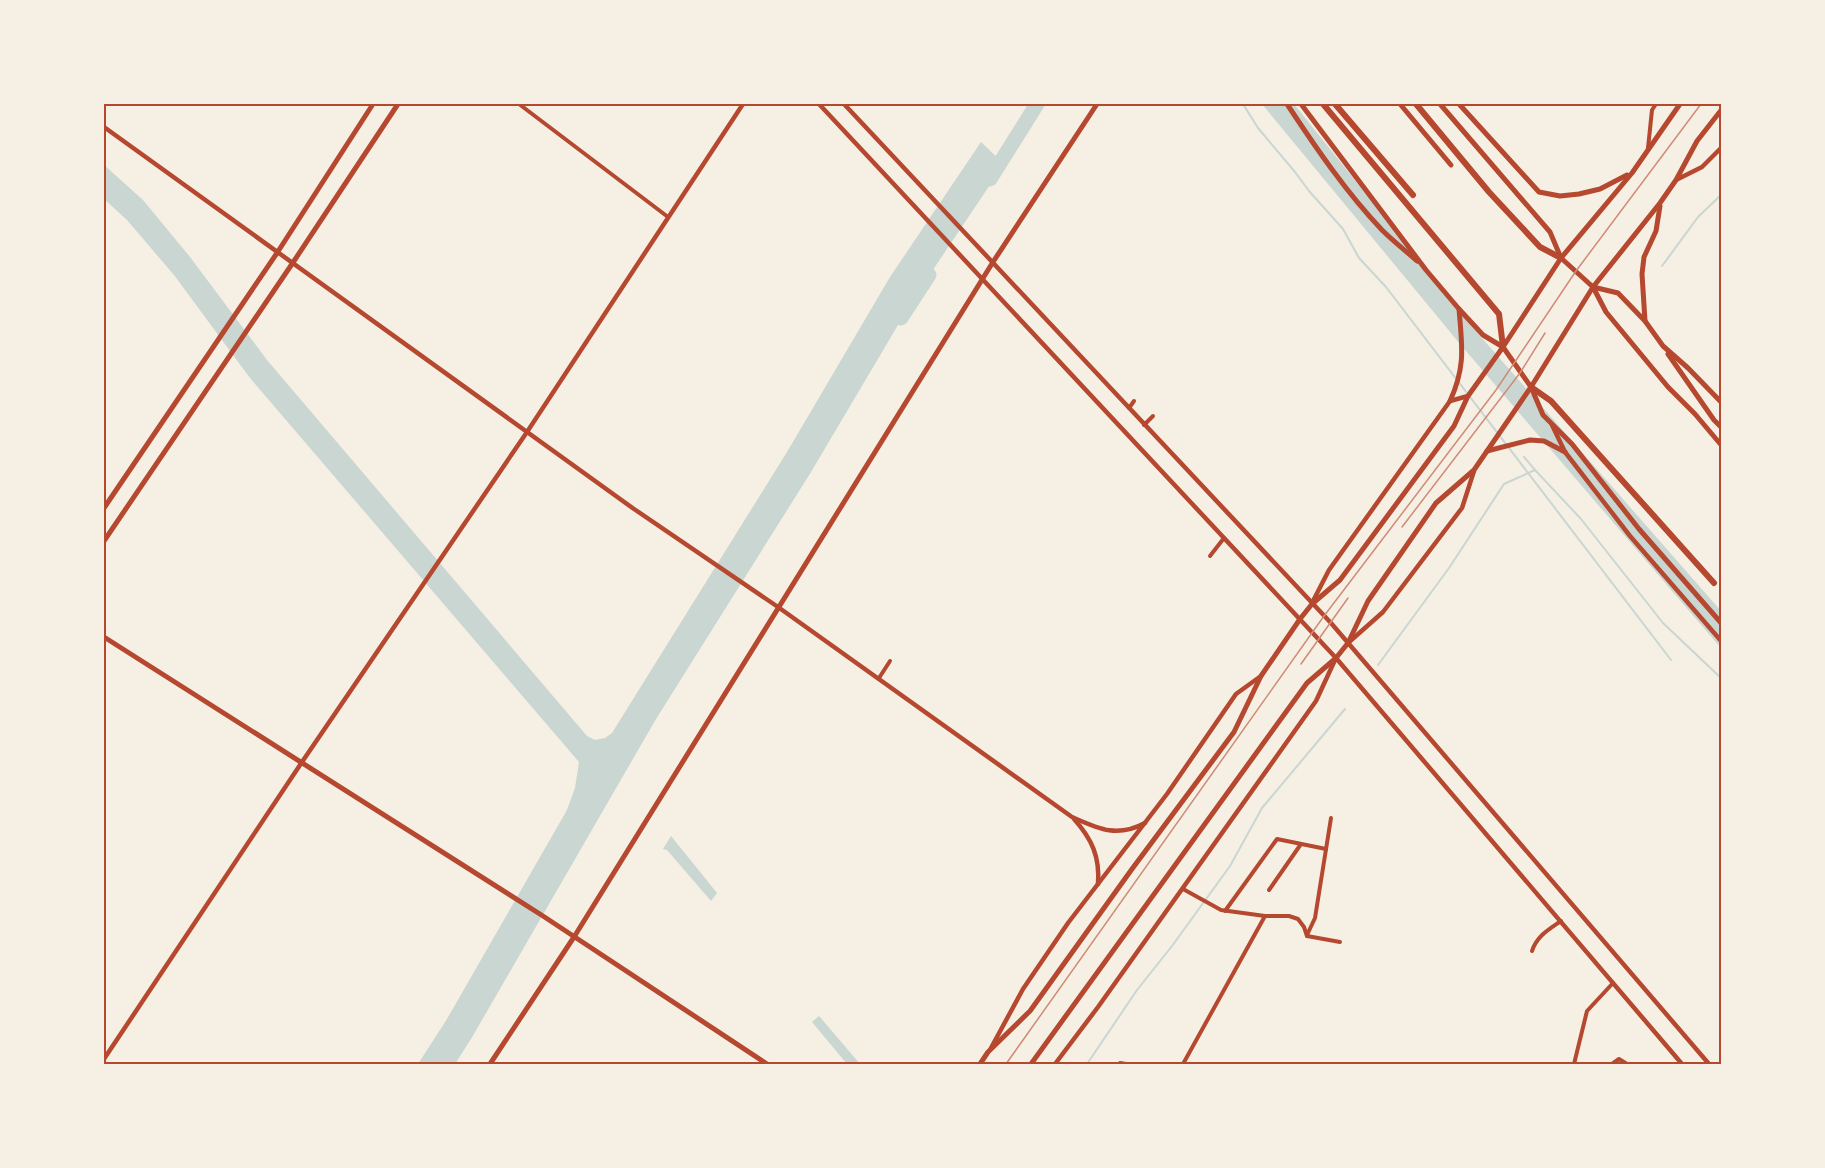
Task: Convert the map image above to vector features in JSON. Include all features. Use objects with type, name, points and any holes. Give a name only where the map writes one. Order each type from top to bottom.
[{"type":"highway","points":[[1323,104],[1499,314],[1503,347]]},
{"type":"highway","points":[[1335,104],[1413,195]]},
{"type":"highway","points":[[1416,104],[1540,247],[1561,258]]},
{"type":"highway","points":[[1531,387],[1551,401],[1714,583]]},
{"type":"main road","points":[[104,508],[277,253],[373,104]]},
{"type":"main road","points":[[104,541],[398,104]]},
{"type":"main road","points":[[490,1065],[574,937],[993,262],[1097,104]]},
{"type":"main road","points":[[1287,104],[1316,148],[1346,187],[1383,230],[1426,270]]},
{"type":"main road","points":[[1301,104],[1426,270],[1483,335],[1503,347],[1531,387],[1543,415],[1551,425],[1572,444],[1639,529],[1722,624]]},
{"type":"main road","points":[[1400,104],[1452,165]]},
{"type":"main road","points":[[1440,104],[1550,232],[1561,258],[1593,287],[1606,312],[1668,387],[1722,446]]},
{"type":"main road","points":[[1459,104],[1539,192],[1560,195],[1579,194],[1600,189],[1632,172]]},
{"type":"main road","points":[[980,1065],[988,1052],[1030,1011],[1234,732],[1261,676],[1300,619],[1312,604],[1340,580],[1454,426],[1467,396],[1503,347],[1561,258],[1632,172],[1680,104]]},
{"type":"main road","points":[[1031,1065],[1307,683],[1336,658],[1348,643],[1368,601],[1436,503],[1474,470],[1531,387],[1593,287],[1660,203],[1676,180],[1697,141],[1722,109]]},
{"type":"main road","points":[[1645,321],[1642,274],[1644,257],[1656,231],[1660,203]]},
{"type":"main road","points":[[1593,287],[1618,293],[1645,321],[1714,420],[1722,428]]},
{"type":"main road","points":[[1450,401],[1459,382],[1464,355],[1459,309]]},
{"type":"main road","points":[[1663,346],[1722,403]]},
{"type":"main road","points":[[1486,452],[1530,440],[1544,441],[1565,452]]},
{"type":"main road","points":[[104,637],[543,916],[767,1065]]},
{"type":"street","points":[[519,104],[668,217]]},
{"type":"street","points":[[104,1059],[302,762],[527,432],[743,104]]},
{"type":"street","points":[[819,104],[1336,658],[1682,1065]]},
{"type":"street","points":[[844,104],[1348,643],[1709,1065]]},
{"type":"street","points":[[1648,148],[1652,110],[1656,104]]},
{"type":"street","points":[[104,127],[527,432],[879,678],[1072,817],[1085,831],[1096,854],[1099,868],[1098,884]]},
{"type":"street","points":[[1676,180],[1702,167],[1722,147]]},
{"type":"street","points":[[1312,604],[1329,570],[1450,401],[1467,396]]},
{"type":"street","points":[[1129,408],[1134,401]]},
{"type":"street","points":[[1144,424],[1153,416]]},
{"type":"street","points":[[1551,425],[1565,452],[1630,536],[1722,642]]},
{"type":"street","points":[[1348,643],[1383,612],[1462,508],[1474,470]]},
{"type":"street","points":[[1210,556],[1224,538]]},
{"type":"street","points":[[1055,1065],[1184,889],[1316,702],[1336,658]]},
{"type":"street","points":[[879,678],[890,661]]},
{"type":"street","points":[[988,1052],[1023,989],[1068,923],[1187,766],[1236,693],[1261,676]]},
{"type":"street","points":[[1072,817],[1110,831],[1133,830],[1145,823]]},
{"type":"street","points":[[1307,936],[1315,918],[1331,818]]},
{"type":"street","points":[[1225,911],[1277,839],[1326,849]]},
{"type":"street","points":[[1269,890],[1301,844]]},
{"type":"street","points":[[1184,889],[1221,910],[1265,916],[1289,916],[1298,919],[1307,936]]},
{"type":"street","points":[[1183,1065],[1265,916]]},
{"type":"street","points":[[1532,951],[1534,944],[1542,934],[1561,921]]},
{"type":"street","points":[[1307,936],[1340,942]]},
{"type":"street","points":[[1574,1065],[1587,1011],[1613,983]]},
{"type":"street","points":[[1612,1065],[1619,1059],[1628,1065]]},
{"type":"street","points":[[1119,1065],[1120,1062],[1126,1065]]},
{"type":"shaded area","points":[[1262,104],[1294,104],[1474,329],[1721,611],[1721,648],[1460,344]]},
{"type":"shaded area","points":[[981,142],[1004,164],[914,298],[811,472],[656,719],[471,1039],[455,1064],[418,1064],[447,1019],[567,810],[575,788],[579,762],[250,378],[174,275],[127,220],[104,199],[104,165],[143,200],[190,257],[267,360],[587,736],[595,740],[605,738],[612,733],[787,452],[890,277]]},
{"type":"shaded area","points":[[671,836],[717,893],[711,901],[667,850],[663,849]]},
{"type":"shaded area","points":[[819,1016],[860,1064],[847,1064],[812,1022]]},
{"type":"waterway","points":[[990,179],[1037,104]]},
{"type":"waterway","points":[[1243,104],[1258,128],[1343,229],[1359,258],[1386,287],[1671,660]]},
{"type":"waterway","points":[[1662,266],[1698,217],[1722,194]]},
{"type":"waterway","points":[[901,318],[929,275]]},
{"type":"waterway","points":[[1524,457],[1535,470]]},
{"type":"waterway","points":[[1378,665],[1449,568],[1504,484],[1535,470],[1581,519],[1663,623],[1722,679]]},
{"type":"waterway","points":[[1087,1064],[1137,990],[1230,866],[1262,808],[1345,709]]},
{"type":"tram line","points":[[1006,1064],[1324,616],[1496,390],[1576,271],[1701,104]]},
{"type":"tram line","points":[[1402,527],[1520,373],[1545,333]]},
{"type":"tram line","points":[[1301,664],[1348,598]]}]
